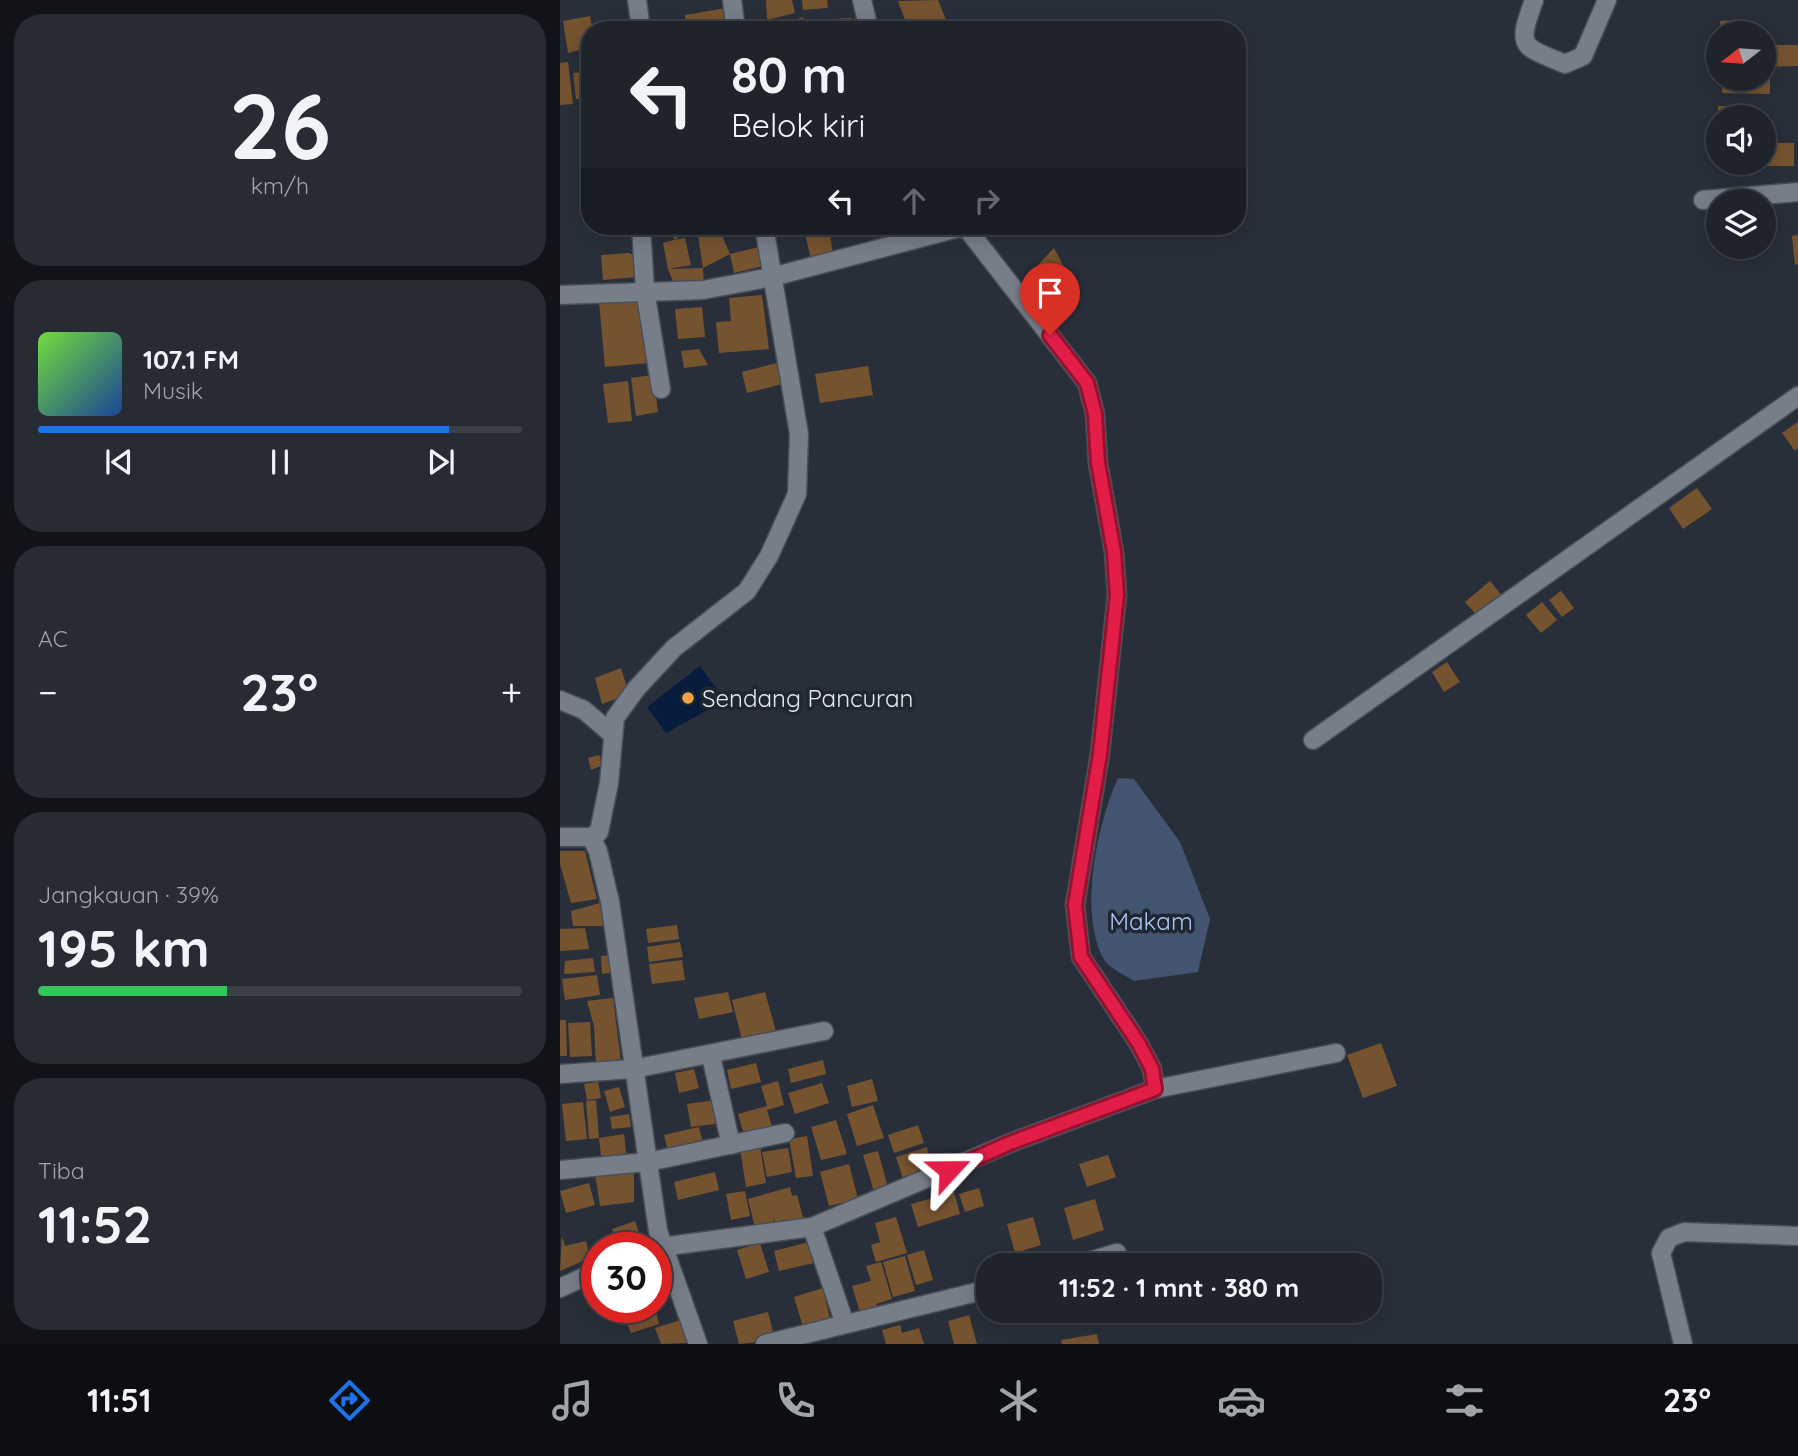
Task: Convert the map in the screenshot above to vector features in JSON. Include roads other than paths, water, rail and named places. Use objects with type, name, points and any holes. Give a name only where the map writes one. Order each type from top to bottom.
[{"type":"street","points":[[637,0],[640,21]]},
{"type":"street","points":[[732,0],[735,21]]},
{"type":"street","points":[[862,0],[867,21]]},
{"type":"street","points":[[1534,0],[1522,33],[1525,44],[1534,51],[1565,64],[1583,56],[1607,0]]},
{"type":"street","points":[[1703,200],[1798,192]]},
{"type":"street","points":[[642,235],[645,290],[661,389]]},
{"type":"street","points":[[560,837],[591,837],[599,832],[606,807],[615,718],[674,648],[729,608],[752,583],[769,556],[797,494],[799,434],[765,235]]},
{"type":"street","points":[[560,295],[703,290],[772,277],[906,235]]},
{"type":"street","points":[[972,235],[1087,383],[1095,414],[1098,463],[1114,552],[1117,595],[1100,754],[1075,905],[1081,957],[1139,1044],[1152,1069],[1155,1089]]},
{"type":"street","points":[[1313,740],[1798,396]]},
{"type":"street","points":[[560,700],[584,710],[613,735]]},
{"type":"street","points":[[591,837],[598,851],[610,902],[648,1162],[655,1232]]},
{"type":"street","points":[[560,1074],[633,1069],[711,1056],[824,1031]]},
{"type":"street","points":[[672,1245],[812,1227],[1010,1143],[1155,1089],[1336,1053]]},
{"type":"street","points":[[711,1056],[731,1145]]},
{"type":"street","points":[[560,1170],[648,1162],[785,1133]]},
{"type":"street","points":[[812,1227],[845,1324]]},
{"type":"street","points":[[1683,1344],[1661,1253],[1669,1238],[1684,1232],[1798,1236]]},
{"type":"street","points":[[560,1288],[581,1279]]},
{"type":"street","points":[[672,1282],[698,1344]]},
{"type":"street","points":[[765,1344],[976,1292]]},
{"type":"place","name":"Sendang Pancuran","points":[[688,698]]},
{"type":"park label","name":"Makam","points":[[1151,921]]}]
